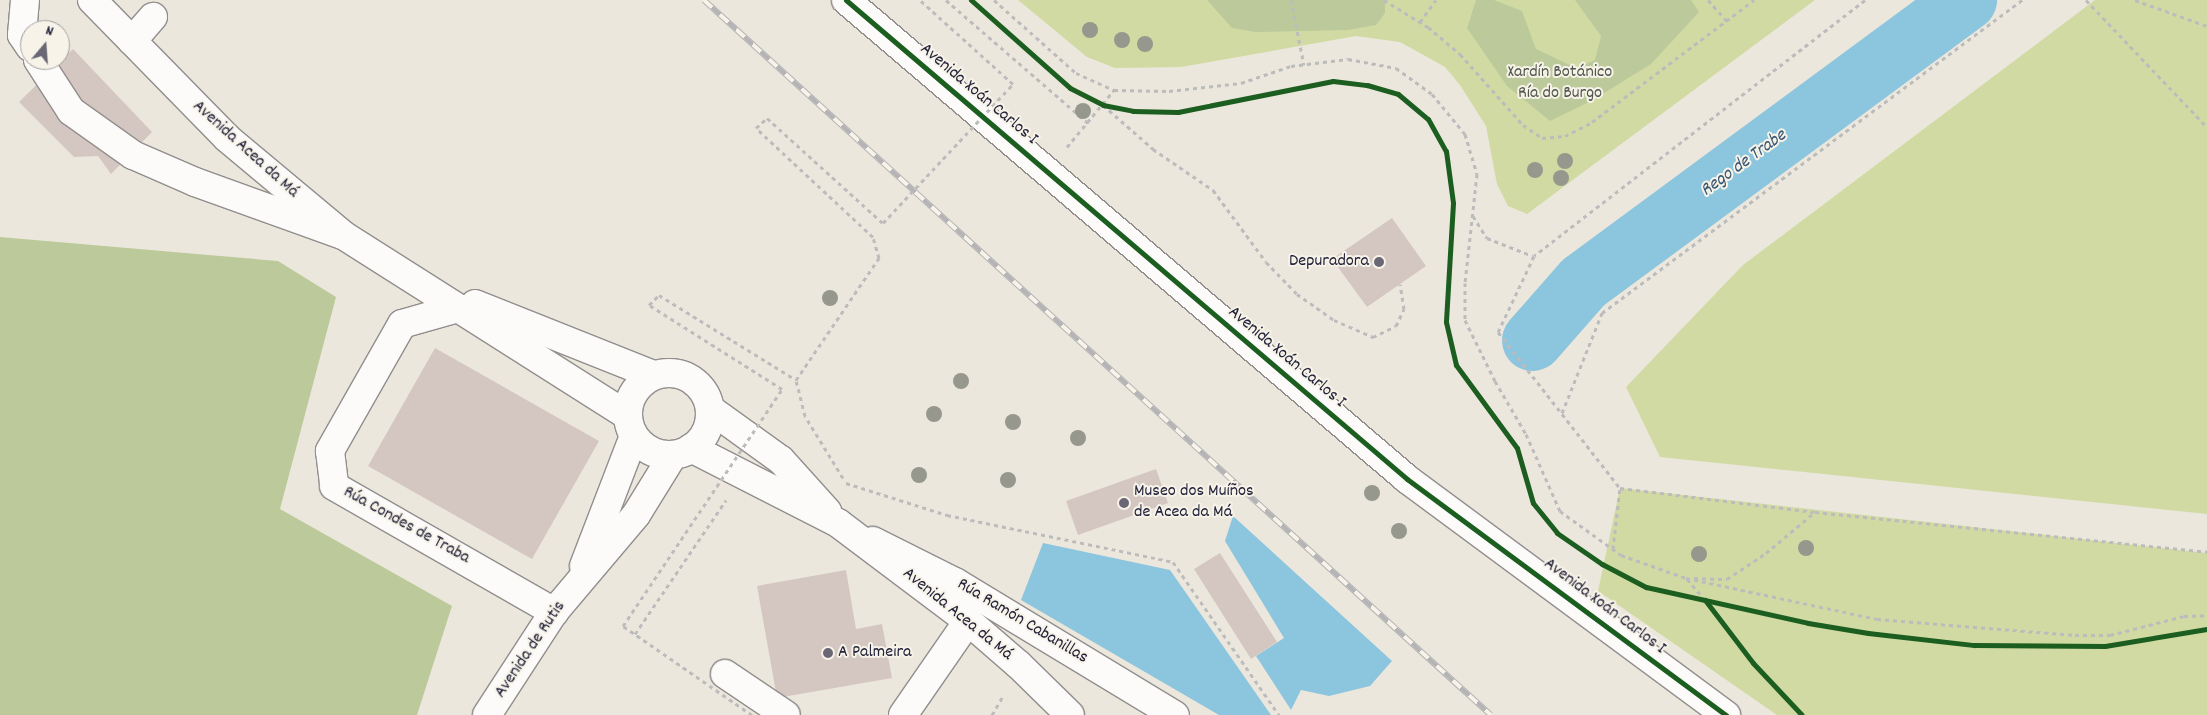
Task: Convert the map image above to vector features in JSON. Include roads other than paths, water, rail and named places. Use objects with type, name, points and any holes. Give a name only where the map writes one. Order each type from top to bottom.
[{"type":"street","points":[[24,20],[26,0]]},
{"type":"street","name":"Avenida Acea da Má","points":[[92,0],[227,138],[343,235],[415,280]]},
{"type":"street","name":"Avenida Xoán Carlos I","points":[[846,0],[1407,478],[1726,715]]},
{"type":"street","points":[[132,41],[153,17]]},
{"type":"street","points":[[44,70],[71,111],[133,155],[195,182],[343,235]]},
{"type":"street","points":[[415,280],[630,426],[650,451],[682,452],[838,523]]},
{"type":"street","points":[[415,280],[653,375]]},
{"type":"street","name":"Rúa Condes de Traba","points":[[458,308],[402,324],[330,451],[334,486],[554,612]]},
{"type":"street","points":[[576,586],[630,426],[634,391],[653,375],[666,372],[690,378],[700,386],[710,408],[781,460],[838,523]]},
{"type":"street","points":[[682,452],[707,431],[710,408]]},
{"type":"street","name":"Avenida de Rutis","points":[[487,715],[554,612],[636,515],[682,452]]},
{"type":"street","name":"Avenida Acea da Má","points":[[838,523],[968,621],[1019,665],[1070,715]]},
{"type":"street","name":"Rúa Ramón Cabanillas","points":[[838,523],[955,582],[1174,715]]},
{"type":"street","points":[[903,715],[968,621]]},
{"type":"street","points":[[725,674],[786,715]]},
{"type":"water","points":[[1233,516],[1392,661],[1370,686],[1329,696],[1301,690],[1291,710],[1256,656],[1284,638],[1225,541]]},
{"type":"water","points":[[1043,543],[1170,570],[1271,715],[1219,715],[1021,600]]},
{"type":"waterway","name":"Rego de Trabe","points":[[1532,340],[1583,282],[1966,0]]},
{"type":"railway","points":[[704,0],[1491,715]]},
{"type":"place","name":"Depuradora","points":[[1379,262]]},
{"type":"place","name":"Museo dos Muíños de Acea da Má","points":[[1124,503]]},
{"type":"place","name":"A Palmeira","points":[[828,653]]},
{"type":"park label","name":"Xardín Botánico Ría do Burgo","points":[[1560,84]]}]
